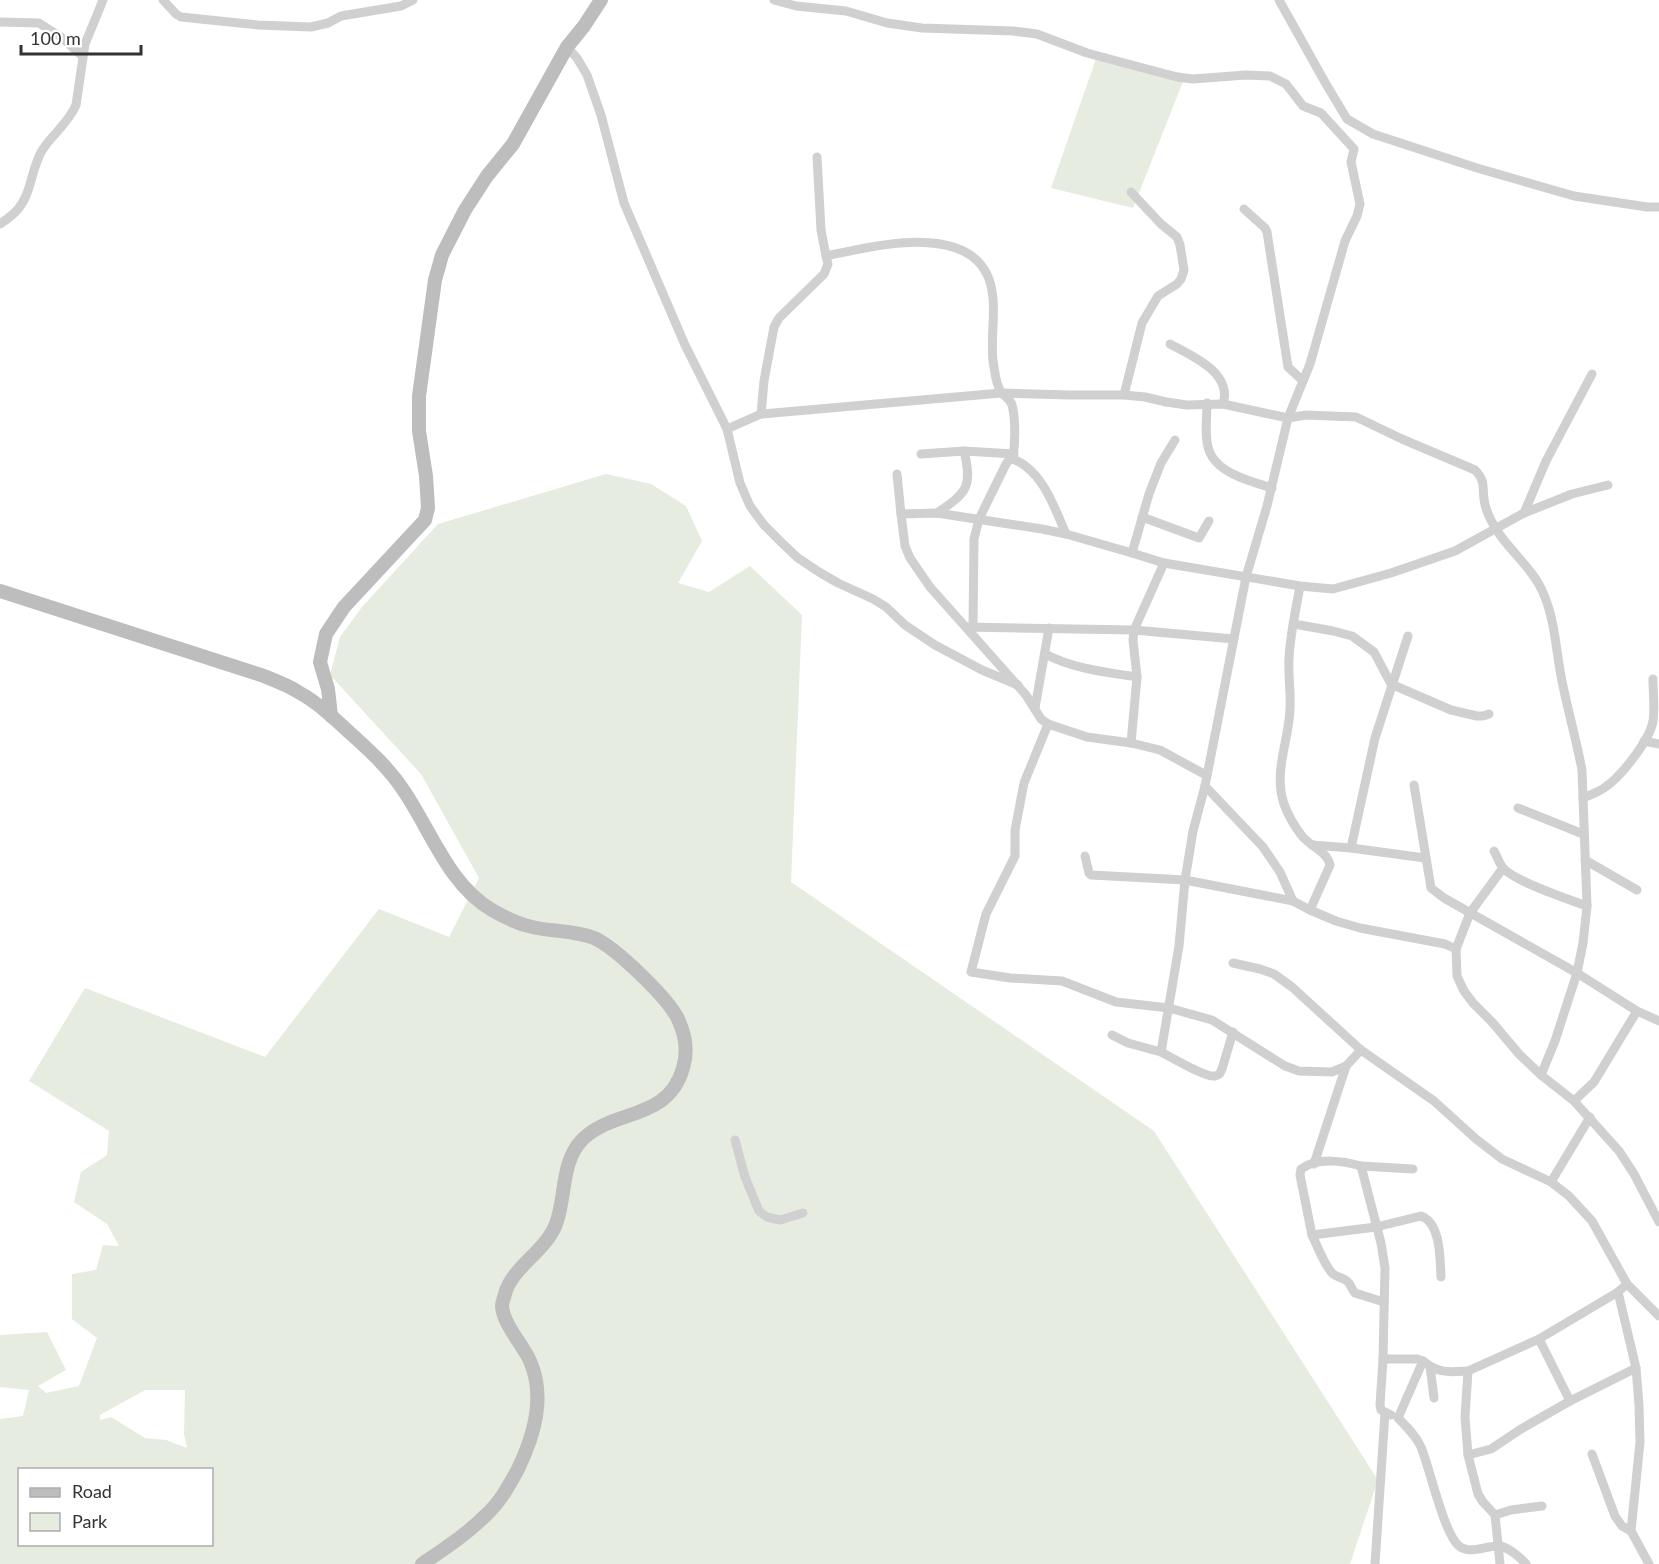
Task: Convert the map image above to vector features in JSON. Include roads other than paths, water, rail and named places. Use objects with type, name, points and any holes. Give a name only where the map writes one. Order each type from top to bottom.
[{"type":"main road","points":[[331,716],[328,689],[320,662],[326,634],[344,607],[425,520],[428,508],[419,431],[419,396],[435,280],[442,255],[465,210],[487,176],[513,144],[567,47],[602,0]]},
{"type":"main road","points":[[0,591],[261,675],[301,693],[331,716],[389,770],[422,819],[453,874],[467,891],[490,909],[531,927],[578,933],[608,946],[621,955],[670,1006],[678,1018],[683,1031],[686,1054],[684,1068],[672,1090],[661,1102],[595,1131],[575,1148],[569,1162],[556,1223],[548,1239],[516,1275],[506,1290],[502,1306],[508,1325],[521,1343],[535,1375],[537,1412],[527,1450],[504,1495],[494,1507],[465,1534],[422,1564]]},
{"type":"street","points":[[0,224],[19,208],[24,200],[34,166],[42,151],[74,110],[85,44],[103,0]]},
{"type":"street","points":[[163,0],[181,17],[258,25],[311,27],[328,23],[341,16],[401,6],[413,0]]},
{"type":"street","points":[[774,0],[796,6],[846,11],[887,23],[922,28],[1037,34],[1087,52],[1177,77],[1193,79],[1246,75],[1270,76],[1286,84],[1303,106],[1321,113],[1354,149],[1351,162],[1360,204],[1354,225],[1345,241],[1310,364],[1288,418],[1272,488],[1246,577],[1193,831],[1185,880],[1179,946],[1161,1052]]},
{"type":"street","points":[[1279,0],[1347,119],[1373,134],[1477,168],[1574,196],[1659,207]]},
{"type":"street","points":[[0,22],[39,23],[61,37],[82,56]]},
{"type":"street","points":[[567,47],[587,75],[601,115],[624,203],[685,345],[727,429],[740,483],[750,506],[764,525],[798,558],[838,584],[886,607],[905,626],[935,645],[982,670],[1018,685]]},
{"type":"street","points":[[761,414],[764,381],[774,327],[779,318],[824,274],[828,264],[821,230],[816,157]]},
{"type":"street","points":[[1124,395],[1142,323],[1158,296],[1178,284],[1184,270],[1177,237],[1161,224],[1131,192]]},
{"type":"street","points":[[1244,209],[1267,232],[1288,367],[1303,381]]},
{"type":"street","points":[[826,256],[879,246],[920,243],[953,247],[978,262],[992,290],[992,354],[1001,393],[1010,399],[1012,405],[1013,457]]},
{"type":"street","points":[[1170,344],[1213,371],[1222,382],[1225,391],[1223,404]]},
{"type":"street","points":[[1524,513],[1545,461],[1592,374]]},
{"type":"street","points":[[727,429],[761,414],[1001,393],[1124,395],[1187,405],[1223,404],[1288,418],[1306,415],[1356,417],[1475,470],[1483,480],[1483,498],[1496,528],[1536,579],[1549,609],[1561,677],[1582,770],[1587,906],[1583,943],[1577,973],[1555,1041],[1541,1075]]},
{"type":"street","points":[[1207,403],[1206,436],[1212,459],[1239,478],[1272,488]]},
{"type":"street","points":[[1132,553],[1149,494],[1161,463],[1175,440]]},
{"type":"street","points":[[937,513],[958,499],[966,487],[969,476],[964,451]]},
{"type":"street","points":[[921,454],[964,451],[1013,457],[1045,488],[1066,534]]},
{"type":"street","points":[[970,627],[974,539],[978,519],[1006,464],[1013,457]]},
{"type":"street","points":[[897,474],[905,546],[909,558],[930,587],[970,627],[1018,685],[1041,719],[1048,724],[1087,737],[1131,743],[1160,750],[1205,781],[1263,847],[1280,872],[1293,901]]},
{"type":"street","points":[[901,514],[937,513],[1066,534],[1164,563],[1300,586],[1333,589],[1391,573],[1455,551],[1524,513],[1572,494],[1608,486]]},
{"type":"street","points":[[1142,517],[1199,538],[1209,521]]},
{"type":"street","points":[[1131,743],[1137,677],[1134,630],[1164,563]]},
{"type":"street","points":[[1300,586],[1289,657],[1290,710],[1280,786],[1285,807],[1303,838],[1329,860],[1330,865],[1310,910]]},
{"type":"street","points":[[1294,624],[1352,636],[1374,652],[1391,684],[1451,710],[1483,717],[1489,714]]},
{"type":"street","points":[[970,627],[1134,630],[1234,639]]},
{"type":"street","points":[[1035,708],[1049,628]]},
{"type":"street","points":[[1351,848],[1375,738],[1408,636]]},
{"type":"street","points":[[1045,654],[1084,669],[1137,677]]},
{"type":"street","points":[[1583,798],[1605,788],[1619,775],[1644,741],[1653,723],[1653,679]]},
{"type":"street","points":[[1048,724],[1024,783],[1015,830],[1015,856],[986,914],[971,972],[1010,978],[1062,981],[1116,1002],[1169,1008],[1212,1020],[1285,1066],[1299,1071],[1332,1072],[1346,1066],[1361,1050]]},
{"type":"street","points":[[1644,741],[1659,744]]},
{"type":"street","points":[[1414,785],[1431,888],[1444,898],[1659,1022]]},
{"type":"street","points":[[1518,808],[1583,834]]},
{"type":"street","points":[[1312,845],[1425,858]]},
{"type":"street","points":[[1494,851],[1503,868],[1529,884],[1587,906]]},
{"type":"street","points":[[1085,855],[1091,875],[1185,880],[1293,901],[1336,921],[1360,928],[1445,944],[1456,949]]},
{"type":"street","points":[[1585,860],[1637,890]]},
{"type":"street","points":[[1503,868],[1470,913],[1456,949],[1457,976],[1473,1003],[1519,1054],[1574,1101],[1620,1150],[1659,1222]]},
{"type":"street","points":[[1233,963],[1267,972],[1292,987],[1361,1050],[1434,1101],[1502,1158],[1551,1182],[1569,1196],[1592,1221],[1627,1284],[1659,1316]]},
{"type":"street","points":[[1574,1101],[1594,1082],[1637,1011]]},
{"type":"street","points":[[1112,1035],[1128,1043],[1161,1052],[1187,1066],[1216,1076],[1222,1069],[1233,1032]]},
{"type":"street","points":[[1314,1164],[1346,1066]]},
{"type":"street","points":[[1551,1182],[1590,1117]]},
{"type":"street","points":[[735,1140],[745,1177],[759,1211],[767,1217],[780,1220],[803,1214]]},
{"type":"street","points":[[1384,1302],[1355,1293],[1346,1280],[1330,1270],[1312,1235],[1300,1175],[1301,1169],[1306,1165],[1334,1161],[1361,1166],[1413,1169]]},
{"type":"street","points":[[1361,1166],[1385,1268],[1381,1410],[1398,1418],[1420,1445],[1446,1522],[1460,1548],[1470,1550],[1499,1546],[1508,1549],[1526,1564]]},
{"type":"street","points":[[1312,1235],[1376,1227],[1421,1216],[1428,1218],[1439,1247],[1441,1277]]},
{"type":"street","points":[[1383,1359],[1417,1359],[1444,1372],[1468,1371],[1539,1339],[1618,1292],[1627,1284]]},
{"type":"street","points":[[1618,1292],[1636,1368],[1640,1431],[1631,1531],[1649,1564]]},
{"type":"street","points":[[1539,1339],[1570,1401]]},
{"type":"street","points":[[1427,1364],[1434,1398]]},
{"type":"street","points":[[1398,1418],[1427,1364]]},
{"type":"street","points":[[1468,1455],[1491,1449],[1570,1401],[1636,1368]]},
{"type":"street","points":[[1468,1371],[1465,1417],[1468,1455],[1478,1494],[1495,1515],[1500,1564]]},
{"type":"street","points":[[1375,1564],[1385,1413]]},
{"type":"street","points":[[1592,1454],[1616,1516],[1622,1527],[1631,1531]]},
{"type":"street","points":[[1495,1515],[1511,1510],[1542,1506]]}]
